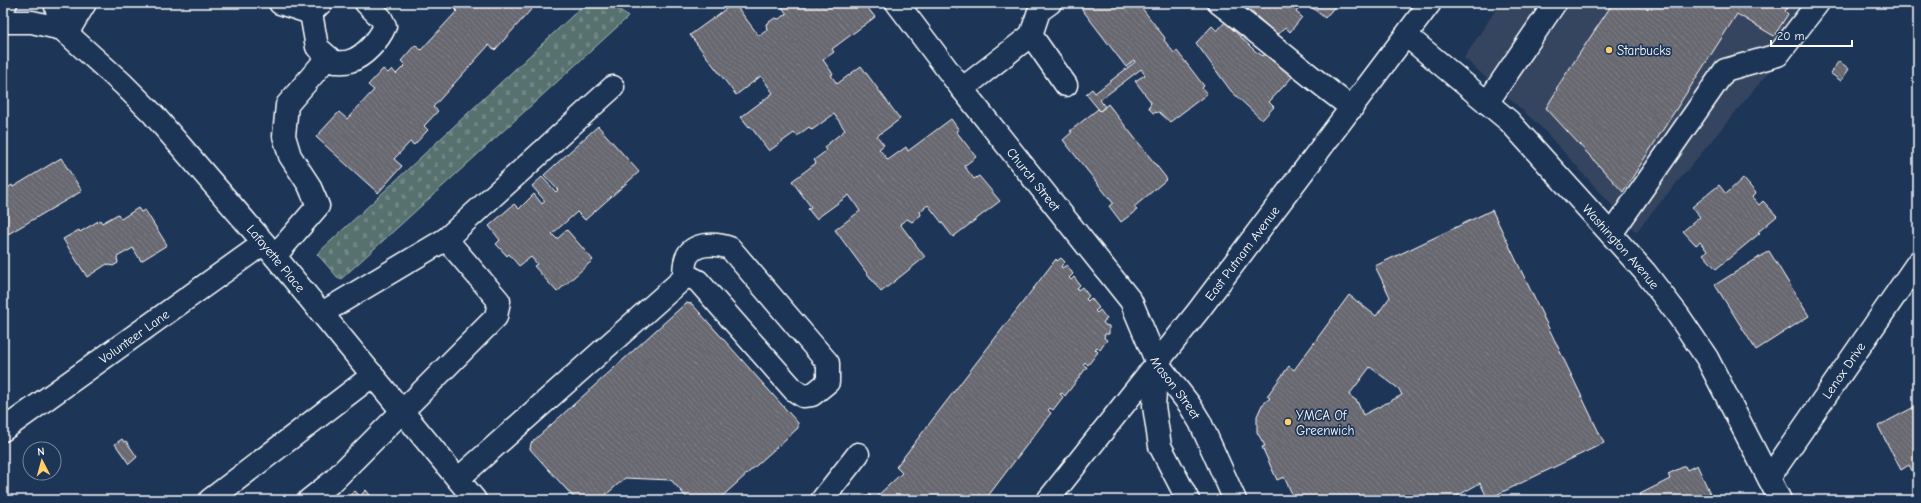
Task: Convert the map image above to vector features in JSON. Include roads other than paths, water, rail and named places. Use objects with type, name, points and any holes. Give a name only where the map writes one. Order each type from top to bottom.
[{"type":"street","points":[[3,9],[6,3]]},
{"type":"street","points":[[55,3],[65,31]]},
{"type":"street","points":[[65,31],[85,3]]},
{"type":"street","points":[[280,3],[316,8],[316,47],[334,62],[349,62],[360,57],[381,35],[385,26],[381,18],[366,3]]},
{"type":"street","name":"Church Street","points":[[897,3],[962,89],[1121,287],[1131,301],[1157,363]]},
{"type":"street","points":[[962,89],[1031,35],[1039,11],[1050,3]]},
{"type":"street","points":[[1219,3],[1252,28],[1312,78],[1352,108]]},
{"type":"street","name":"East Putnam Avenue","points":[[1048,500],[1157,363],[1407,36],[1430,3]]},
{"type":"street","points":[[1488,103],[1555,3]]},
{"type":"street","points":[[1611,234],[1725,70],[1778,55],[1818,3]]},
{"type":"street","name":"Lafayette Place","points":[[3,22],[32,22],[65,31],[123,84],[153,114],[269,249],[475,500]]},
{"type":"street","points":[[1031,35],[1066,84]]},
{"type":"street","name":"Washington Avenue","points":[[1407,36],[1509,121],[1646,272],[1703,352],[1780,500]]},
{"type":"street","name":"Volunteer Lane","points":[[3,430],[269,249],[318,206],[309,185],[290,156],[284,136],[287,105],[328,57]]},
{"type":"street","points":[[322,313],[446,239],[613,87]]},
{"type":"street","points":[[309,500],[333,481],[496,317],[499,301],[446,239]]},
{"type":"street","points":[[458,479],[684,278],[690,277],[698,281],[794,390],[803,396],[812,395],[828,382],[828,363],[730,248],[720,244],[707,244],[692,251],[686,259],[684,278]]},
{"type":"street","name":"Lenox Drive","points":[[1768,478],[1800,435],[1918,262]]},
{"type":"street","name":"Mason Street","points":[[1157,363],[1154,406],[1160,446],[1188,500]]},
{"type":"street","name":"Mason Street","points":[[1157,363],[1190,404],[1200,422],[1235,500]]},
{"type":"street","points":[[210,500],[373,375]]},
{"type":"street","points":[[822,500],[858,454]]},
{"type":"place","name":"Starbucks","points":[[1609,50]]},
{"type":"place","name":"YMCA Of Greenwich","points":[[1288,422]]}]
